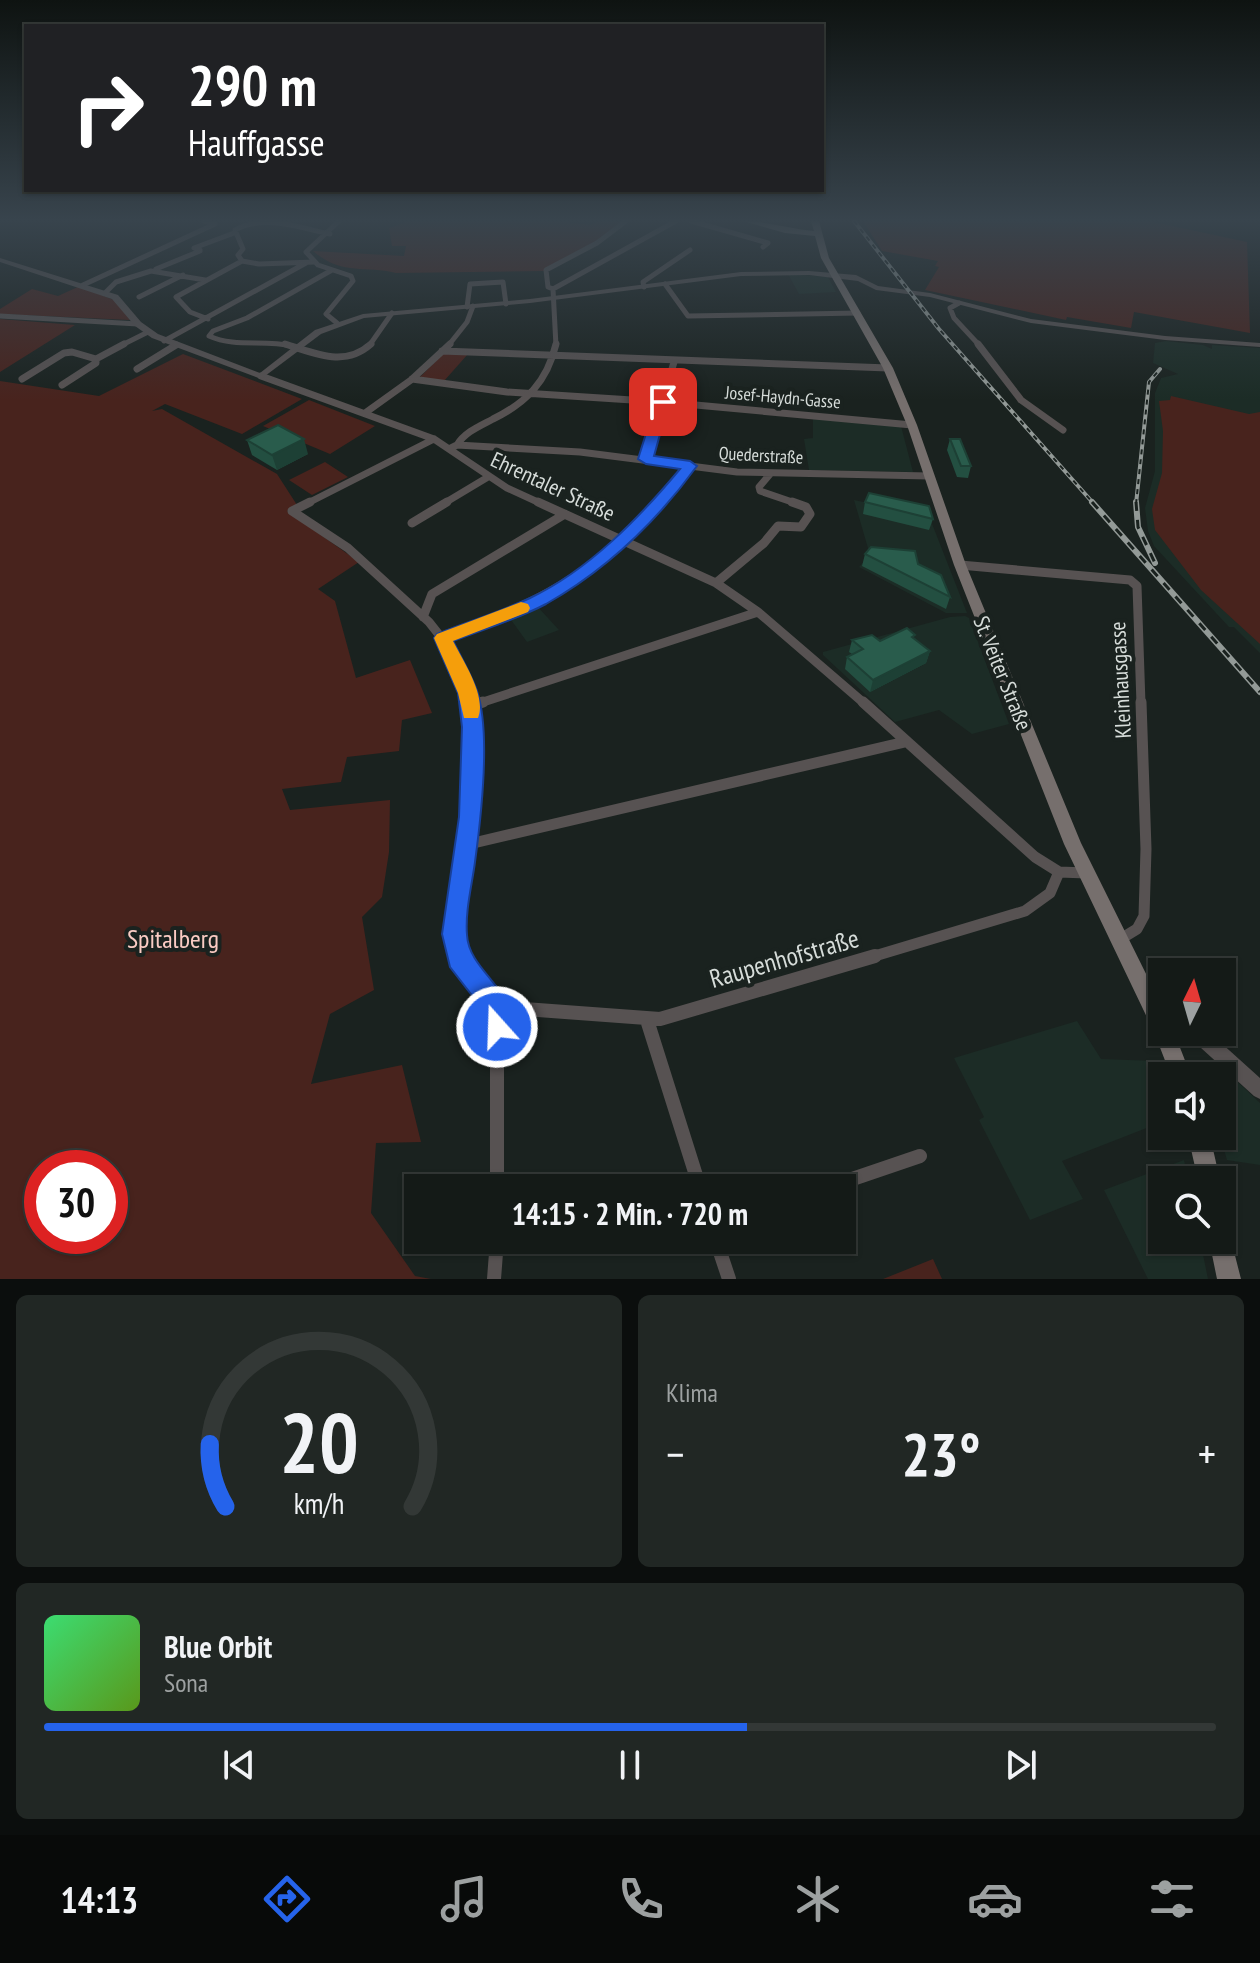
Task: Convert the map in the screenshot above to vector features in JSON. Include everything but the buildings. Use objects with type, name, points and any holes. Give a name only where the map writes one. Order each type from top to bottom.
[{"type":"main road","name":"St. Veiter Straße","points":[[839,281],[888,368],[912,425],[960,565],[1033,748],[1087,873],[1148,996]]},
{"type":"main road","points":[[1224,1254],[1229,1279]]},
{"type":"street","points":[[69,281],[121,300],[138,324],[164,341],[261,376],[293,349],[337,323],[392,313],[506,304],[553,294],[691,281]]},
{"type":"street","points":[[83,285],[92,281]]},
{"type":"street","points":[[105,293],[119,281]]},
{"type":"street","points":[[139,297],[172,281]]},
{"type":"street","points":[[204,281],[176,297],[190,312],[208,319]]},
{"type":"street","points":[[164,341],[275,281]]},
{"type":"street","points":[[313,281],[247,318],[209,334],[232,344],[266,341],[341,358],[355,357],[384,330],[392,313]]},
{"type":"street","points":[[337,323],[326,314],[353,281]]},
{"type":"street","points":[[453,447],[460,437],[505,415],[532,394],[552,356],[558,322],[547,281]]},
{"type":"street","points":[[553,294],[575,281]]},
{"type":"street","points":[[644,287],[645,281]]},
{"type":"street","points":[[863,281],[876,288],[930,295],[1045,323],[1149,337],[1260,345]]},
{"type":"street","points":[[365,413],[412,379],[442,351],[470,306],[470,284],[503,282],[506,304]]},
{"type":"street","points":[[665,284],[688,316],[858,313]]},
{"type":"street","points":[[959,303],[950,308],[954,318],[989,357],[1004,381],[1021,400],[1063,430]]},
{"type":"street","points":[[0,316],[138,324]]},
{"type":"street","points":[[22,379],[64,353],[72,352],[96,359],[148,332]]},
{"type":"street","points":[[137,369],[176,345]]},
{"type":"street","points":[[442,351],[888,368]]},
{"type":"street","points":[[62,385],[96,363],[96,359]]},
{"type":"street","points":[[646,459],[674,362]]},
{"type":"street","name":"Ehrentaler Straße","points":[[261,376],[453,447],[488,477],[716,583],[758,612],[1035,857],[1059,872]]},
{"type":"street","name":"Josef-Haydn-Gasse","points":[[412,379],[532,394],[663,402],[912,425]]},
{"type":"street","points":[[434,439],[292,511],[329,531],[355,551],[443,638],[471,706],[473,770],[454,934],[458,958],[497,1007],[497,1174]]},
{"type":"street","name":"Quederstraße","points":[[453,447],[580,452],[771,473],[929,476]]},
{"type":"street","points":[[443,638],[537,601],[624,539],[690,466]]},
{"type":"street","points":[[716,583],[764,543],[778,526],[801,527],[810,514],[806,507],[760,491],[759,487],[771,473]]},
{"type":"street","points":[[412,523],[488,477]]},
{"type":"street","points":[[423,617],[432,594],[565,514]]},
{"type":"street","name":"Kleinhausgasse","points":[[960,565],[1130,580],[1137,586],[1146,849],[1144,916],[1137,929],[1119,940]]},
{"type":"street","points":[[471,706],[758,612]]},
{"type":"street","points":[[465,845],[905,742]]},
{"type":"street","points":[[1059,872],[1087,873]]},
{"type":"street","name":"Raupenhofstraße","points":[[497,1007],[647,1020],[1018,914],[1049,895],[1055,888],[1059,872]]},
{"type":"street","points":[[647,1020],[696,1174]]},
{"type":"street","points":[[1211,1046],[1260,1090]]},
{"type":"street","points":[[856,1178],[920,1156]]},
{"type":"street","points":[[494,1279],[496,1254]]},
{"type":"street","points":[[721,1254],[729,1279]]},
{"type":"shaded area","points":[[792,281],[830,281],[836,292],[799,294]]},
{"type":"shaded area","points":[[1166,341],[1212,349],[1212,345],[1260,348],[1260,653],[1234,627],[1229,627],[1154,546],[1148,531],[1145,508],[1155,471],[1155,393],[1161,378],[1178,374],[1153,363],[1155,343]]},
{"type":"shaded area","points":[[813,417],[901,426],[913,472],[809,470],[804,439],[813,438]]},
{"type":"shaded area","points":[[854,500],[929,516],[967,613],[946,613],[859,567],[870,555]]},
{"type":"shaded area","points":[[536,605],[559,630],[527,642],[509,617]]},
{"type":"shaded area","points":[[950,617],[969,618],[1009,724],[972,734],[939,710],[895,722],[823,655],[823,652]]},
{"type":"shaded area","points":[[1077,1021],[1101,1059],[1156,1061],[1148,1062],[1148,1127],[1062,1161],[1083,1199],[1030,1220],[979,1120],[984,1117],[954,1058]]},
{"type":"shaded area","points":[[1236,1080],[1260,1103],[1260,1165],[1227,1160],[1224,1150],[1236,1150]]},
{"type":"shaded area","points":[[1184,1160],[1185,1166],[1168,1166]]},
{"type":"shaded area","points":[[1148,1174],[1148,1254],[1203,1254],[1208,1279],[1148,1279],[1104,1190]]},
{"type":"green space","points":[[931,281],[1248,281],[1250,333],[1134,312],[1131,328],[1067,317],[1066,320],[925,290]]},
{"type":"green space","points":[[80,286],[116,301],[130,320],[0,314],[0,309],[32,289],[58,296]]},
{"type":"green space","points":[[0,319],[75,325],[0,372]]},
{"type":"green space","points":[[444,353],[468,354],[444,381],[420,377]]},
{"type":"green space","name":"Spitalberg","points":[[183,354],[302,399],[242,434],[165,404],[152,411],[162,409],[277,474],[297,505],[287,511],[359,562],[318,589],[335,601],[356,678],[410,660],[432,713],[402,720],[399,751],[347,757],[341,782],[282,789],[290,810],[390,800],[389,852],[382,897],[362,917],[374,990],[330,1014],[311,1084],[402,1065],[421,1142],[376,1143],[371,1213],[415,1276],[431,1279],[0,1279],[0,381],[99,396]]},
{"type":"green space","points":[[1171,396],[1249,414],[1260,412],[1260,644],[1201,590],[1155,530],[1152,509],[1162,473],[1163,431],[1159,401],[1170,400]]},
{"type":"green space","points":[[309,400],[375,426],[330,454],[263,426]]},
{"type":"green space","points":[[325,462],[348,477],[312,495],[289,480]]},
{"type":"green space","points":[[933,1259],[942,1279],[883,1279]]},
{"type":"railway","points":[[901,281],[939,329],[1094,504]]},
{"type":"railway","points":[[1136,503],[1149,382],[1160,369]]},
{"type":"railway","points":[[1092,502],[1260,692]]},
{"type":"railway","points":[[1136,503],[1138,527],[1155,563]]},
{"type":"slow traffic","points":[[471,713],[468,693],[443,638],[521,608]]},
{"type":"route","points":[[497,1027],[497,1007],[458,958],[454,934],[470,817],[472,727],[468,693],[443,638],[537,601],[562,586],[624,539],[662,500],[690,466],[646,459],[663,402]]}]
